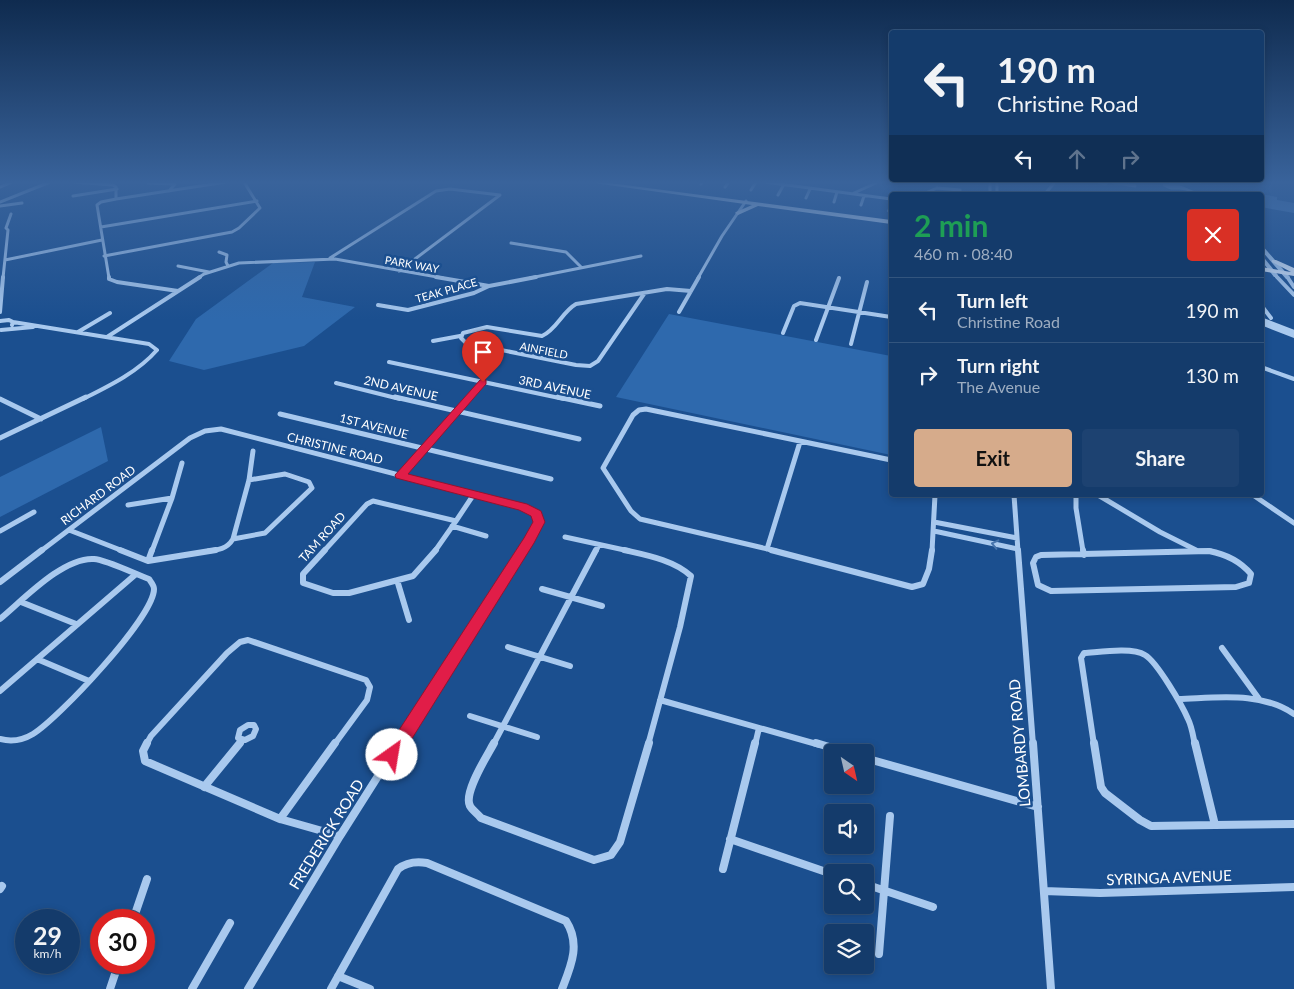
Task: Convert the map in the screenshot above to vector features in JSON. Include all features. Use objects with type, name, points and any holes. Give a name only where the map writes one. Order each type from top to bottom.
[{"type":"main road","points":[[1274,261],[1291,275]]},
{"type":"main road","points":[[1264,270],[1275,274]]},
{"type":"main road","points":[[1264,274],[1291,275]]},
{"type":"street","points":[[6,228],[8,230],[0,313],[6,320]]},
{"type":"street","points":[[100,228],[107,276],[110,280],[178,291]]},
{"type":"street","points":[[104,256],[234,231],[237,228]]},
{"type":"street","points":[[330,258],[377,228]]},
{"type":"street","points":[[399,271],[457,228]]},
{"type":"street","points":[[679,312],[728,228]]},
{"type":"street","points":[[5,260],[102,240]]},
{"type":"street","points":[[511,243],[566,252],[581,267]]},
{"type":"street","points":[[1264,249],[1274,261],[1291,275],[1294,287]]},
{"type":"street","points":[[219,252],[227,255],[226,262],[228,266]]},
{"type":"street","name":"PARK WAY","points":[[107,337],[209,272],[248,262],[330,258],[489,286],[641,256]]},
{"type":"street","points":[[1264,261],[1294,296]]},
{"type":"street","points":[[178,266],[209,272]]},
{"type":"street","points":[[816,340],[839,278]]},
{"type":"street","points":[[851,344],[868,282]]},
{"type":"street","name":"TEAK PLACE","points":[[378,305],[408,310],[489,286]]},
{"type":"street","name":"AINFIELD","points":[[644,294],[598,361],[590,366],[576,365],[466,343],[461,340],[460,336],[467,331],[488,327],[542,336],[548,334],[574,305],[667,289],[691,292]]},
{"type":"street","points":[[783,333],[794,306],[804,303],[889,317]]},
{"type":"street","points":[[1264,310],[1270,320]]},
{"type":"street","points":[[78,332],[110,313]]},
{"type":"street","points":[[1264,319],[1270,320],[1294,332]]},
{"type":"street","points":[[0,321],[6,320],[149,344],[157,350],[149,361],[106,387],[0,438]]},
{"type":"street","points":[[1264,323],[1270,320]]},
{"type":"street","points":[[0,330],[12,325],[13,322]]},
{"type":"street","points":[[1264,325],[1294,336]]},
{"type":"street","points":[[0,330],[38,326]]},
{"type":"street","points":[[433,342],[460,336]]},
{"type":"street","name":"3RD AVENUE","points":[[389,362],[600,406]]},
{"type":"street","points":[[1264,367],[1294,379]]},
{"type":"street","points":[[400,475],[483,382]]},
{"type":"street","name":"2ND AVENUE","points":[[336,383],[579,439]]},
{"type":"street","points":[[0,399],[41,418]]},
{"type":"street","points":[[889,460],[643,409],[633,415],[604,465],[606,473],[636,517],[767,549],[890,583],[916,587],[927,580],[934,531],[935,497]]},
{"type":"street","name":"1ST AVENUE","points":[[280,414],[551,479]]},
{"type":"street","name":"CHRISTINE ROAD","points":[[210,429],[221,429],[530,509],[538,518]]},
{"type":"street","name":"RICHARD ROAD","points":[[0,582],[190,438],[210,429]]},
{"type":"street","points":[[767,549],[800,442]]},
{"type":"street","points":[[70,530],[148,560],[213,552],[226,547],[233,539],[249,480],[253,451]]},
{"type":"street","points":[[148,560],[172,498],[182,463]]},
{"type":"street","points":[[233,539],[265,533],[310,491],[312,486],[309,482],[285,474],[249,480]]},
{"type":"street","name":"TAM ROAD","points":[[474,494],[454,524],[419,572],[413,576],[339,594],[303,583],[303,574],[367,504],[373,501],[454,524],[486,536]]},
{"type":"street","name":"LOMBARDY ROAD","points":[[1014,497],[1051,989]]},
{"type":"street","points":[[1076,497],[1076,508],[1084,555]]},
{"type":"street","points":[[1101,497],[1160,532],[1199,551]]},
{"type":"street","points":[[1256,497],[1294,523]]},
{"type":"street","points":[[128,506],[172,498]]},
{"type":"street","points":[[0,531],[34,512]]},
{"type":"street","name":"FREDERICK ROAD","points":[[248,989],[340,836],[530,540],[538,525],[538,518]]},
{"type":"street","points":[[934,522],[1017,538]]},
{"type":"street","points":[[934,531],[1018,549]]},
{"type":"street","points":[[565,537],[600,545],[677,565],[690,574],[691,580],[625,831],[613,855],[602,860],[594,860],[481,818],[472,810],[468,798],[469,792],[501,727],[570,597],[600,545]]},
{"type":"street","points":[[1216,552],[1240,564],[1251,574],[1249,583],[1236,587],[1051,591],[1043,590],[1038,586],[1033,563],[1036,557],[1084,555],[1216,552]]},
{"type":"street","points":[[0,619],[61,570],[74,562],[93,559],[149,579],[153,584],[153,594],[145,608],[106,662],[89,681],[41,728],[32,734],[10,742],[0,738]]},
{"type":"street","points":[[0,691],[136,574]]},
{"type":"street","points":[[397,580],[409,620]]},
{"type":"street","points":[[542,590],[602,606]]},
{"type":"street","points":[[21,602],[76,624]]},
{"type":"street","points":[[280,819],[367,700],[370,686],[366,680],[253,640],[240,642],[227,653],[151,736],[143,751],[143,757],[147,763],[280,819],[340,836]]},
{"type":"street","points":[[508,647],[570,666]]},
{"type":"street","points":[[1222,648],[1259,699]]},
{"type":"street","points":[[1215,826],[1192,730],[1178,699],[1152,662],[1140,653],[1132,650],[1091,651],[1082,655],[1099,778],[1103,790],[1115,802],[1151,826],[1215,826],[1294,824]]},
{"type":"street","points":[[37,659],[89,681]]},
{"type":"street","points":[[1178,699],[1259,699],[1280,704],[1294,714]]},
{"type":"street","points":[[660,700],[824,746]]},
{"type":"street","points":[[470,716],[537,737]]},
{"type":"street","points":[[723,869],[759,728]]},
{"type":"street","points":[[204,787],[242,740]]},
{"type":"street","points":[[874,761],[1038,807]]},
{"type":"street","points":[[880,954],[890,816]]},
{"type":"street","points":[[730,839],[824,871]]},
{"type":"street","points":[[331,989],[398,869],[404,864],[418,861],[427,863],[566,921],[574,935],[575,946],[573,958],[562,989]]},
{"type":"street","points":[[137,909],[147,879]]},
{"type":"street","points":[[874,887],[933,907]]},
{"type":"street","name":"SYRINGA AVENUE","points":[[1044,891],[1100,893],[1294,887]]},
{"type":"street","points":[[192,989],[230,923]]},
{"type":"street","points":[[110,989],[115,974]]},
{"type":"street","points":[[338,976],[370,989]]},
{"type":"shaded area","points":[[315,262],[302,297],[355,307],[304,346],[204,370],[169,361],[196,319],[273,263]]},
{"type":"shaded area","points":[[669,314],[889,356],[889,455],[616,397]]},
{"type":"shaded area","points":[[101,427],[108,461],[0,517],[0,477]]},
{"type":"route","points":[[392,755],[530,540],[539,522],[533,511],[523,507],[400,475],[483,382]]}]
